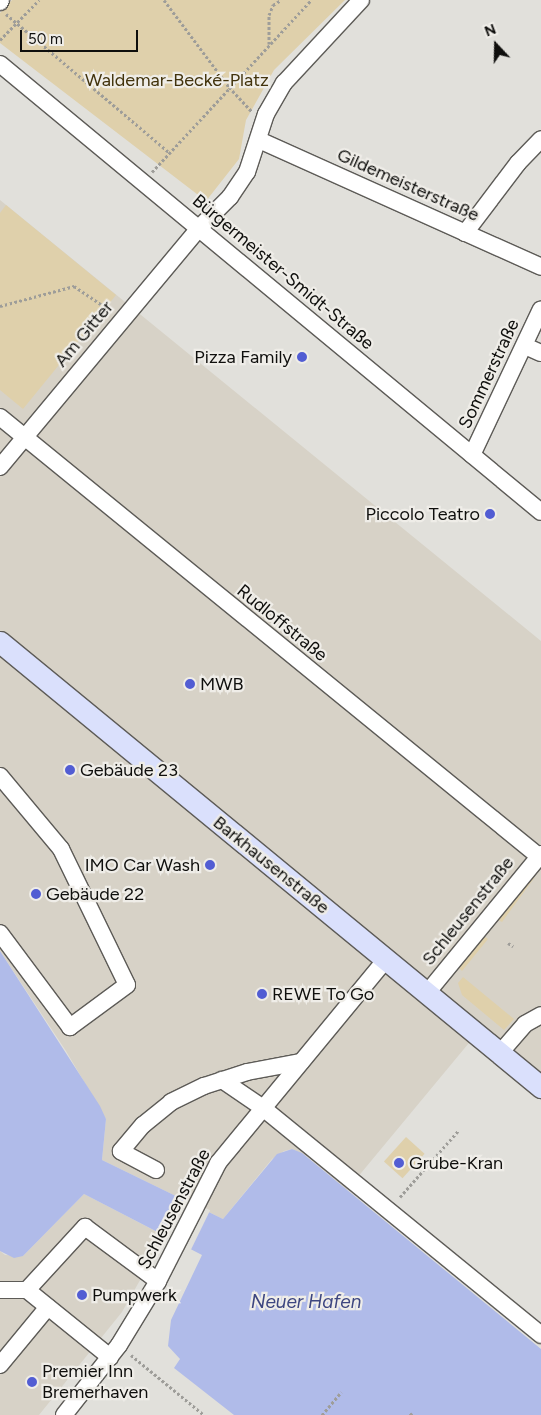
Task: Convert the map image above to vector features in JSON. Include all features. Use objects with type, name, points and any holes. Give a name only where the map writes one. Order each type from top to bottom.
[{"type":"main road","name":"Barkhausenstraße","points":[[0,642],[541,1087]]},
{"type":"street","points":[[199,228],[230,197],[247,172],[263,124],[284,84],[361,0]]},
{"type":"street","name":"Bürgermeister-Smidt-Straße","points":[[0,64],[541,512]]},
{"type":"street","points":[[465,233],[518,163],[541,139]]},
{"type":"street","name":"Gildemeisterstraße","points":[[259,140],[541,267]]},
{"type":"street","name":"Am Gitter","points":[[0,466],[199,228]]},
{"type":"street","name":"Sommerstraße","points":[[472,455],[541,309]]},
{"type":"street","points":[[525,346],[541,353]]},
{"type":"street","name":"Rudloffstraße","points":[[0,417],[540,856]]},
{"type":"street","points":[[0,776],[61,849],[128,985],[70,1027],[0,933]]},
{"type":"street","name":"Schleusenstraße","points":[[427,993],[540,856]]},
{"type":"street","name":"Schleusenstraße","points":[[64,1415],[114,1351],[158,1281],[210,1176],[263,1108],[386,959]]},
{"type":"street","points":[[500,1053],[525,1024],[541,1015]]},
{"type":"street","points":[[156,1170],[121,1151],[143,1125],[171,1102],[222,1080],[301,1062]]},
{"type":"street","points":[[222,1080],[263,1108],[541,1335]]},
{"type":"street","points":[[27,1290],[85,1227],[158,1281]]},
{"type":"street","points":[[0,1290],[27,1290],[48,1307],[114,1351]]},
{"type":"street","points":[[0,1365],[48,1307]]},
{"type":"path","points":[[0,40],[39,0]]},
{"type":"path","points":[[164,0],[229,87],[263,124]]},
{"type":"path","points":[[269,45],[269,14],[273,5],[281,0]]},
{"type":"path","points":[[143,182],[311,0]]},
{"type":"path","points":[[0,9],[170,152]]},
{"type":"path","points":[[0,306],[74,286],[123,319]]},
{"type":"path","points":[[508,943],[512,946]]},
{"type":"path","points":[[400,1197],[458,1131]]},
{"type":"path","points":[[114,1351],[204,1415]]},
{"type":"path","points":[[322,1415],[341,1392]]},
{"type":"shaded area","points":[[0,200],[541,641],[541,1075],[483,1026],[347,1190],[308,1157],[292,1149],[284,1151],[272,1159],[223,1219],[102,1160],[106,1119],[66,1051],[0,951]]},
{"type":"shaded area","points":[[84,1194],[165,1236],[122,1312],[39,1415],[0,1415],[0,1251],[5,1255],[23,1256]]},
{"type":"green space","name":"Waldemar-Becké-Platz","points":[[12,0],[345,0],[274,70],[246,120],[239,159],[206,201],[0,43],[0,13]]},
{"type":"green space","points":[[6,205],[116,295],[23,409],[0,390],[0,213]]},
{"type":"green space","points":[[535,877],[502,922],[498,920],[530,880]]},
{"type":"green space","points":[[485,937],[488,939],[462,971],[459,968]]},
{"type":"green space","points":[[463,977],[514,1019],[504,1030],[462,995],[458,983]]},
{"type":"green space","points":[[406,1137],[425,1154],[402,1178],[384,1162]]},
{"type":"water","name":"Neuer Hafen","points":[[0,951],[100,1106],[106,1119],[102,1160],[223,1219],[277,1154],[292,1149],[302,1153],[541,1349],[541,1415],[234,1415],[174,1368],[180,1359],[168,1346],[171,1320],[202,1255],[84,1194],[23,1256],[14,1258],[0,1251]]},
{"type":"pier","points":[[185,1198],[210,1210],[190,1251],[165,1238]]},
{"type":"place","name":"Pizza Family","points":[[302,357]]},
{"type":"place","name":"Piccolo Teatro","points":[[490,514]]},
{"type":"place","name":"MWB","points":[[190,684]]},
{"type":"place","name":"Gebäude 23","points":[[70,770]]},
{"type":"place","name":"IMO Car Wash","points":[[210,865]]},
{"type":"place","name":"Gebäude 22","points":[[36,894]]},
{"type":"place","name":"REWE To Go","points":[[262,994]]},
{"type":"place","name":"Grube-Kran","points":[[399,1163]]},
{"type":"place","name":"Pumpwerk","points":[[82,1295]]},
{"type":"place","name":"Premier Inn Bremerhaven","points":[[32,1382]]}]
